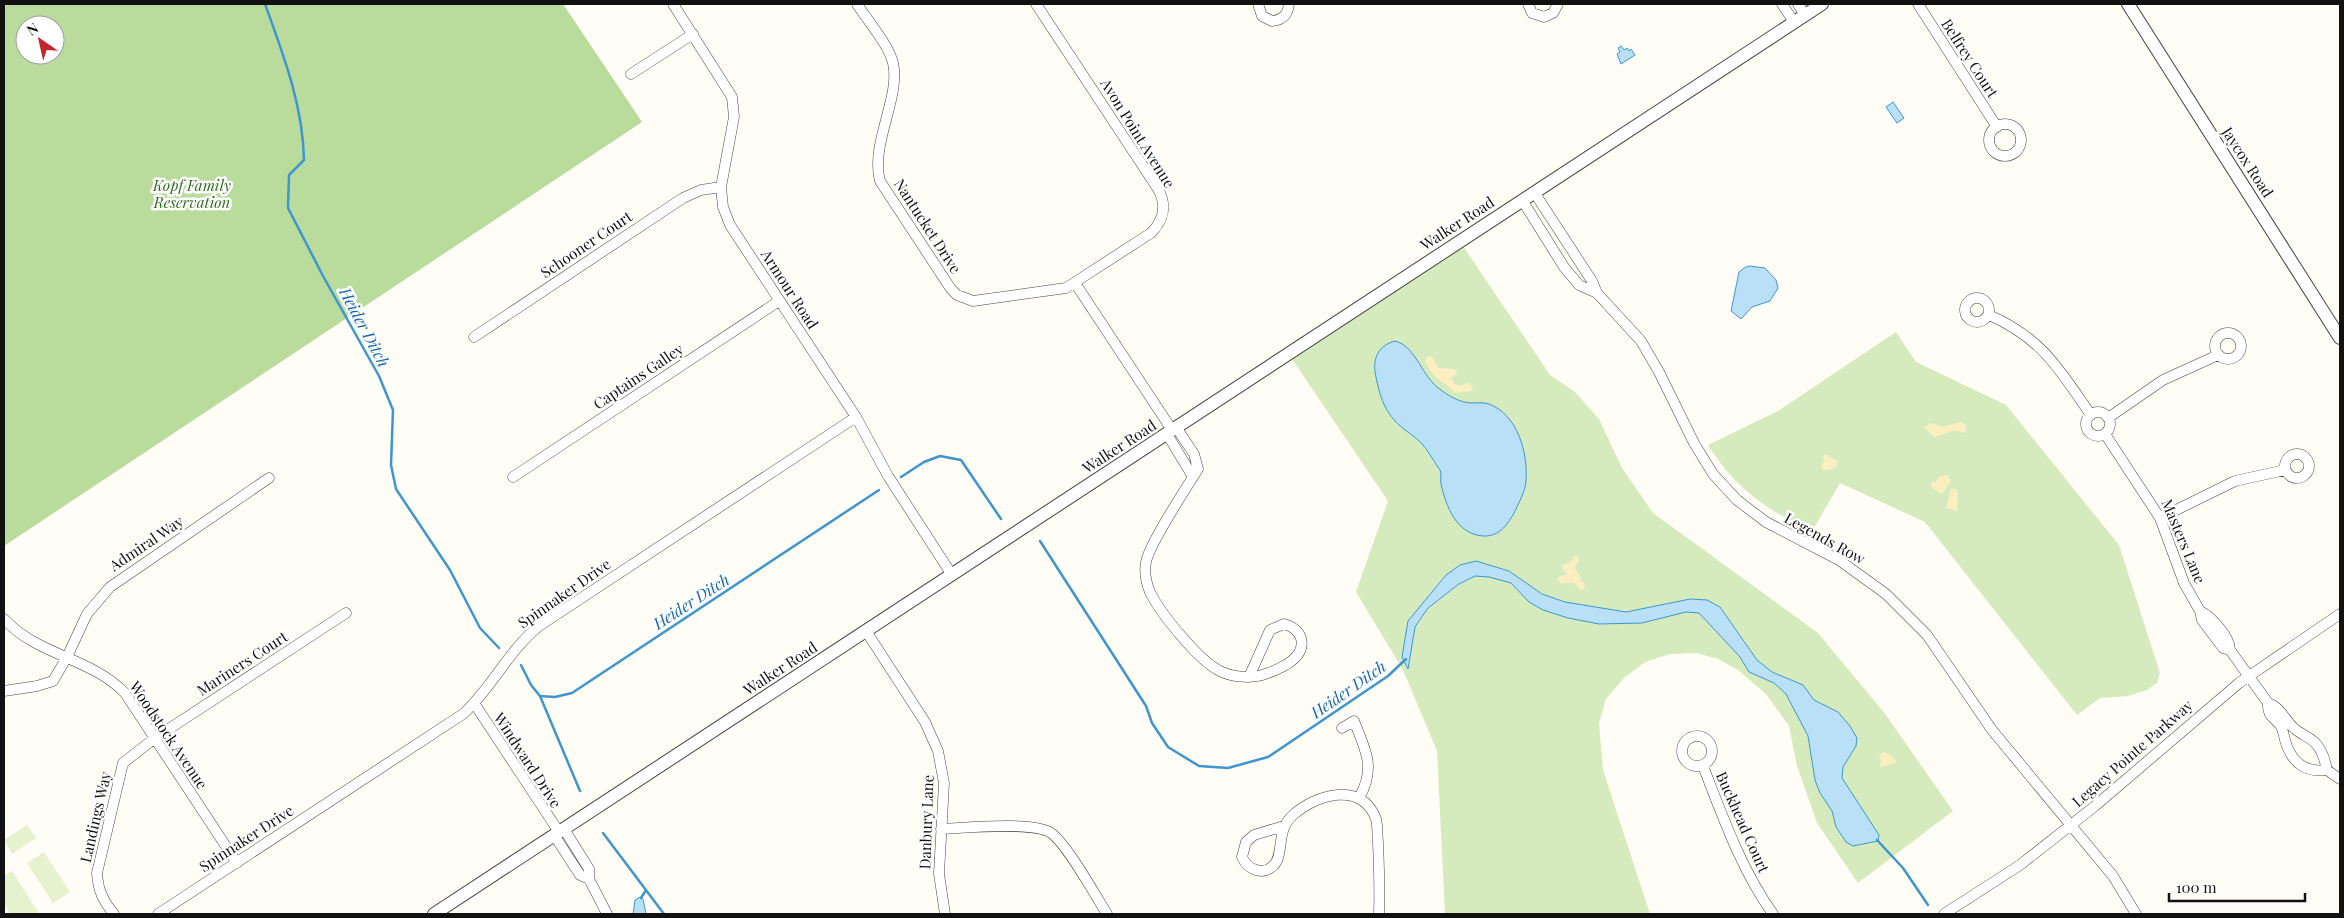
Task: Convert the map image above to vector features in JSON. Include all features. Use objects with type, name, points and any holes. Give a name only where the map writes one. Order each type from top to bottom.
[{"type":"street","name":"Armour Road","points":[[672,4],[729,89],[734,109],[721,188],[723,207],[730,225],[856,417],[888,476],[952,575]]},
{"type":"street","name":"Nantucket Drive","points":[[857,4],[891,55],[895,70],[878,162],[880,180],[951,289],[965,299],[982,300],[1059,289],[1075,283]]},
{"type":"street","name":"Avon Point Avenue","points":[[1036,4],[1158,189],[1163,202],[1161,220],[1151,233],[1075,283]]},
{"type":"street","points":[[1258,4],[1262,16],[1272,21],[1284,17],[1288,4]]},
{"type":"street","points":[[1528,4],[1532,13],[1542,17],[1553,13],[1558,4]]},
{"type":"street","points":[[1782,4],[1794,22]]},
{"type":"street","name":"Walker Road","points":[[434,914],[1794,22],[1801,9],[1822,4]]},
{"type":"street","name":"Jaycox Road","points":[[2128,4],[2340,338]]},
{"type":"street","name":"Belfrey Court","points":[[1916,5],[1997,127]]},
{"type":"street","points":[[631,74],[693,34]]},
{"type":"street","name":"Schooner Court","points":[[474,337],[682,198],[701,190],[721,188]]},
{"type":"street","name":"Legends Row","points":[[1534,192],[1592,281],[1597,293],[1641,341],[1659,372],[1694,443],[1713,474],[1737,500],[1766,522],[1839,560],[1886,594],[1927,635],[1992,730],[2113,876],[2136,914]]},
{"type":"street","name":"Legends Row","points":[[1522,200],[1564,267],[1580,285],[1597,293]]},
{"type":"street","points":[[1075,283],[1172,430],[1193,477],[1152,546],[1146,561],[1145,578],[1150,592],[1162,611],[1206,663],[1220,671],[1235,676],[1249,677],[1265,675],[1281,668],[1297,655],[1302,645],[1297,631],[1284,624],[1270,630],[1249,677]]},
{"type":"street","name":"Captains Galley","points":[[513,477],[780,301]]},
{"type":"street","points":[[1989,315],[2012,325],[2044,351],[2091,415]]},
{"type":"street","points":[[2108,418],[2163,380],[2218,355]]},
{"type":"street","points":[[2098,413],[2108,418],[2109,428],[2105,434],[2097,436],[2090,433],[2086,426],[2091,415],[2098,413]]},
{"type":"street","name":"Spinnaker Drive","points":[[158,914],[454,720],[474,704],[511,652],[539,626],[856,417]]},
{"type":"street","name":"Masters Lane","points":[[2105,434],[2160,518],[2184,583],[2200,611],[2202,620],[2216,632],[2223,648],[2230,650],[2268,703],[2268,710],[2273,720],[2283,723]]},
{"type":"street","points":[[2160,518],[2235,481],[2285,470]]},
{"type":"street","name":"Admiral Way","points":[[68,658],[87,614],[110,587],[269,478]]},
{"type":"street","name":"Mariners Court","points":[[155,738],[346,613]]},
{"type":"street","name":"Legacy Pointe Parkway","points":[[1944,914],[2020,865],[2070,826],[2248,675],[2340,614]]},
{"type":"street","name":"Woodstock Avenue","points":[[4,619],[30,640],[96,669],[125,693],[237,862]]},
{"type":"street","name":"Danbury Lane","points":[[866,631],[925,722],[935,741],[941,762],[944,783],[939,874],[945,914]]},
{"type":"street","points":[[4,691],[37,686],[53,681],[68,658]]},
{"type":"street","name":"Windward Drive","points":[[474,704],[559,832],[580,875],[589,879],[608,914]]},
{"type":"street","points":[[1342,728],[1354,721],[1368,755],[1369,774],[1359,798]]},
{"type":"street","points":[[2283,723],[2290,753],[2297,763],[2315,772],[2328,770]]},
{"type":"street","points":[[2283,723],[2317,744],[2325,758],[2328,770],[2340,779]]},
{"type":"street","name":"Landings Way","points":[[114,914],[104,901],[98,888],[97,873],[120,771],[123,762],[128,757],[155,738]]},
{"type":"street","name":"Buckhead Court","points":[[1702,766],[1733,842],[1752,881],[1773,914]]},
{"type":"street","points":[[1284,826],[1254,835],[1246,842],[1242,857],[1248,866],[1258,871],[1269,869],[1273,866],[1278,856],[1280,835],[1284,826],[1300,810],[1325,796],[1341,793],[1359,798],[1370,809],[1376,820],[1379,914]]},
{"type":"street","points":[[941,829],[1031,827],[1050,832],[1061,844],[1107,914]]},
{"type":"green space","name":"Kopf Family Reservation","points":[[4,4],[563,4],[642,122],[4,546]]},
{"type":"green space","points":[[1463,246],[1550,375],[1575,392],[1599,419],[1622,468],[1653,513],[1818,633],[1886,715],[1953,811],[1858,883],[1817,823],[1797,766],[1789,726],[1766,694],[1738,670],[1718,659],[1696,653],[1670,654],[1645,662],[1624,678],[1606,699],[1599,723],[1603,770],[1650,914],[1445,914],[1437,751],[1403,670],[1356,592],[1388,501],[1292,359]]},
{"type":"green space","points":[[1896,332],[1916,362],[2006,405],[2119,545],[2160,673],[2157,683],[2147,690],[2128,696],[2100,698],[2077,715],[1925,522],[1840,483],[1812,531],[1780,515],[1753,496],[1729,474],[1708,445],[1778,411]]},
{"type":"green space","points":[[27,825],[36,838],[12,854],[4,840]]},
{"type":"green space","points":[[44,852],[70,892],[53,903],[27,863]]},
{"type":"green space","points":[[12,871],[39,913],[10,914],[4,904],[4,876]]},
{"type":"sand","points":[[1427,357],[1432,357],[1439,368],[1455,369],[1457,373],[1451,379],[1456,385],[1460,386],[1468,383],[1473,387],[1471,391],[1455,393],[1431,372],[1425,362]]},
{"type":"sand","points":[[1962,422],[1966,427],[1966,432],[1955,430],[1934,437],[1924,427],[1930,423],[1943,427]]},
{"type":"sand","points":[[1825,454],[1837,461],[1837,467],[1823,471],[1821,465]]},
{"type":"sand","points":[[1947,475],[1951,481],[1942,494],[1931,487],[1931,483],[1940,476]]},
{"type":"sand","points":[[1951,489],[1956,489],[1958,492],[1957,511],[1946,508]]},
{"type":"sand","points":[[1574,556],[1578,557],[1579,560],[1574,568],[1579,573],[1581,581],[1585,584],[1584,589],[1580,590],[1573,582],[1561,584],[1558,580],[1558,577],[1568,574],[1562,568],[1563,565],[1572,561]]},
{"type":"sand","points":[[1883,752],[1888,753],[1896,763],[1880,767],[1881,761],[1879,757]]},
{"type":"water","points":[[1621,46],[1624,50],[1627,48],[1629,51],[1631,49],[1635,55],[1621,64],[1617,54],[1620,52],[1618,48]]},
{"type":"water","points":[[1893,102],[1904,118],[1897,123],[1886,107]]},
{"type":"water","points":[[1749,266],[1765,268],[1776,280],[1778,288],[1770,301],[1752,307],[1741,319],[1731,311],[1739,272]]},
{"type":"water","points":[[1395,341],[1408,348],[1431,381],[1445,393],[1462,401],[1489,404],[1499,409],[1514,426],[1523,447],[1526,470],[1525,485],[1516,509],[1499,532],[1483,536],[1466,530],[1459,524],[1449,510],[1441,484],[1440,470],[1423,445],[1399,425],[1385,407],[1375,372],[1375,361],[1376,356],[1385,345]]},
{"type":"water","points":[[1476,561],[1509,571],[1542,594],[1565,602],[1626,612],[1690,599],[1707,600],[1720,607],[1757,660],[1772,672],[1803,685],[1814,700],[1838,712],[1850,726],[1857,738],[1856,746],[1843,767],[1842,778],[1879,835],[1878,841],[1853,846],[1846,842],[1836,827],[1832,811],[1820,793],[1815,780],[1808,736],[1786,694],[1774,683],[1749,672],[1740,657],[1699,613],[1686,612],[1642,623],[1599,624],[1568,618],[1543,610],[1529,602],[1511,583],[1489,577],[1475,576],[1459,584],[1428,608],[1415,627],[1408,669],[1402,657],[1408,621],[1446,575],[1460,565]]},
{"type":"water","points":[[640,897],[643,899],[646,914],[633,914],[635,900]]},
{"type":"waterway","name":"Heider Ditch","points":[[265,4],[291,80],[303,140],[304,160],[289,175],[288,208],[323,276],[379,376],[393,410],[391,465],[396,489],[450,570],[480,628],[499,648]]},
{"type":"waterway","name":"Heider Ditch","points":[[901,477],[924,462],[940,456],[961,460],[1001,519]]},
{"type":"waterway","name":"Heider Ditch","points":[[521,665],[531,685],[540,696],[555,697],[572,693],[879,490]]},
{"type":"waterway","name":"Heider Ditch","points":[[1040,541],[1146,706],[1152,723],[1168,747],[1199,766],[1228,768],[1268,757],[1388,676],[1406,659]]},
{"type":"waterway","points":[[540,696],[580,791]]},
{"type":"waterway","points":[[603,833],[664,914]]},
{"type":"waterway","name":"Heider Ditch","points":[[1877,840],[1903,868],[1928,905]]},
{"type":"waterway","points":[[641,898],[646,890]]}]
